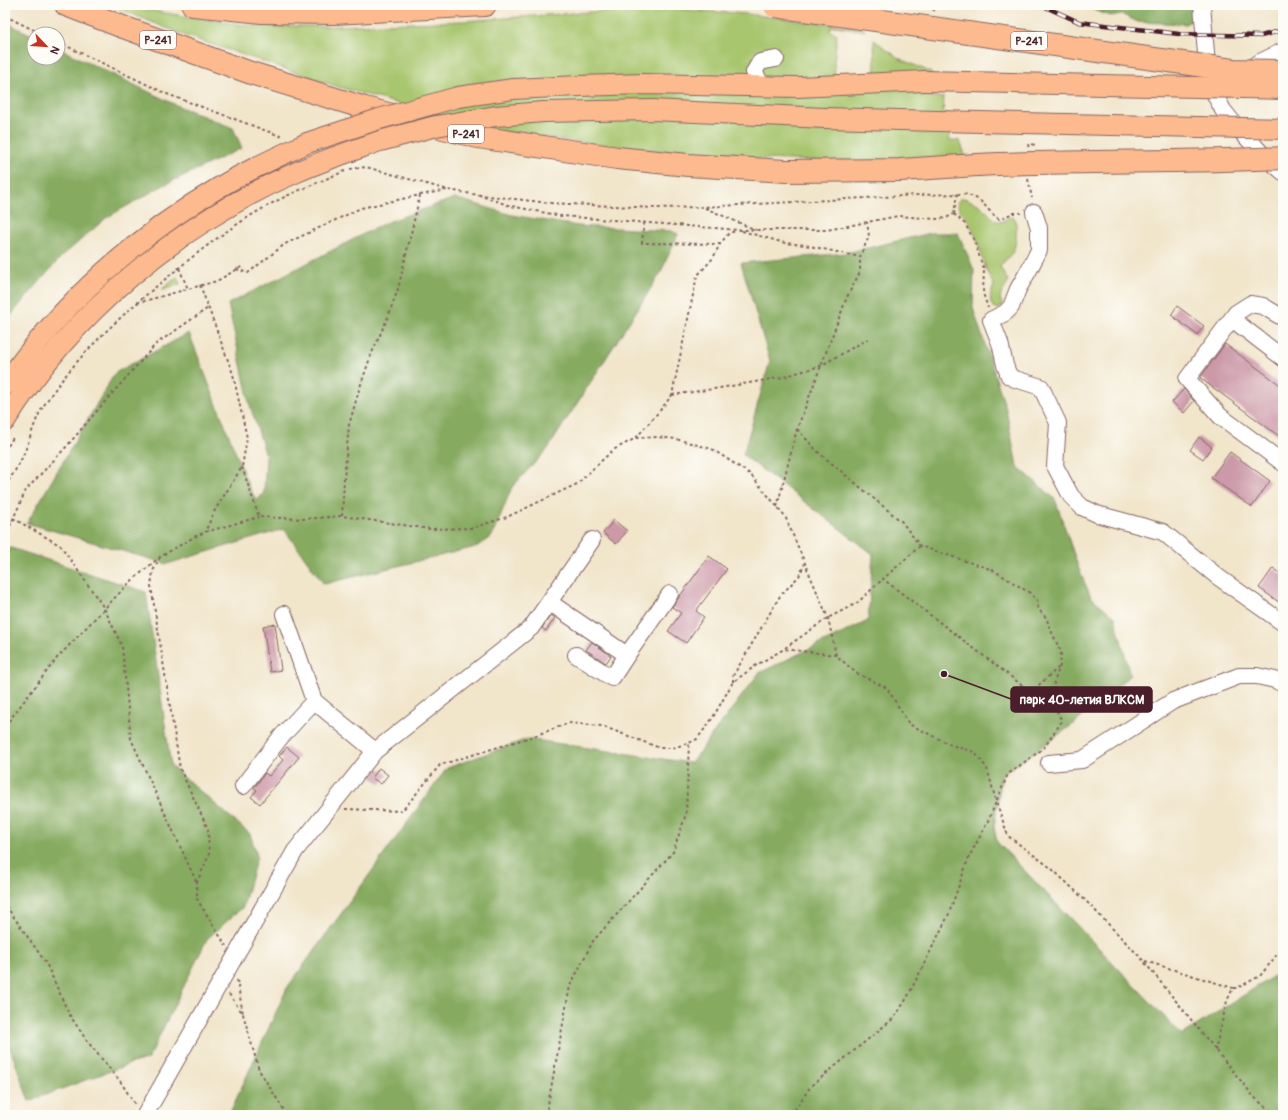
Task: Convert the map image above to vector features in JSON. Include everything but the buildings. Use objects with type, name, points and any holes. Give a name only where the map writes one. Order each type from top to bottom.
[{"type":"highway","name":"Р-241","points":[[66,5],[251,73],[365,108],[478,137],[616,158],[778,170],[900,170],[977,164],[1035,162],[1244,160],[1283,158]]},
{"type":"highway","points":[[193,5],[262,12],[334,13],[485,5]]},
{"type":"highway","name":"Р-241","points":[[770,5],[1233,70],[1283,71]]},
{"type":"main road","points":[[5,385],[18,366],[58,318],[103,273],[158,228],[223,185],[266,162],[307,143],[379,119],[458,97],[513,89],[579,86],[643,84],[798,87],[924,80],[1283,89]]},
{"type":"main road","points":[[10,429],[42,367],[81,324],[117,288],[150,260],[192,229],[244,198],[297,172],[380,141],[436,126],[496,116],[543,112],[652,110],[825,118],[1283,129]]},
{"type":"street","points":[[1202,5],[1208,77],[1215,95],[1223,110],[1235,125],[1262,154],[1283,172]]},
{"type":"street","points":[[1215,95],[1258,63],[1283,51]]},
{"type":"street","points":[[762,86],[754,72],[760,62],[776,59]]},
{"type":"street","points":[[1034,212],[1039,228],[1039,250],[1018,289],[1011,307],[1005,313],[991,320],[1000,344],[1009,376],[1041,388],[1058,423],[1055,466],[1071,496],[1082,507],[1097,514],[1163,532],[1218,577],[1283,623]]},
{"type":"street","points":[[1283,318],[1263,306],[1250,304],[1236,313],[1187,379],[1220,416],[1283,463]]},
{"type":"street","points":[[1232,319],[1283,358]]},
{"type":"street","points":[[142,1112],[220,982],[295,850],[375,751],[531,628],[592,540]]},
{"type":"street","points":[[576,655],[612,678],[670,594]]},
{"type":"street","points":[[549,602],[627,655]]},
{"type":"street","points":[[284,614],[314,701],[375,751]]},
{"type":"street","points":[[1049,763],[1082,760],[1173,701],[1239,676],[1257,676],[1275,680],[1283,684]]},
{"type":"street","points":[[243,786],[280,738],[314,701]]},
{"type":"path","points":[[928,5],[935,11]]},
{"type":"path","points":[[5,16],[26,26]]},
{"type":"path","points":[[66,46],[167,94],[285,137]]},
{"type":"path","points":[[5,486],[22,459],[41,411],[72,369],[136,303],[179,267],[226,231],[261,209],[306,187],[350,169],[366,167],[377,169],[448,190],[472,194],[549,203],[656,208],[703,208],[957,194],[954,214]]},
{"type":"path","points":[[236,269],[248,273],[285,244],[361,208],[420,194],[448,190]]},
{"type":"path","points":[[342,516],[349,425],[371,355],[388,317],[398,289],[420,194]]},
{"type":"path","points":[[472,194],[511,206],[561,216],[739,230],[827,230],[898,216],[937,219],[946,218],[954,214]]},
{"type":"path","points":[[703,208],[757,230]]},
{"type":"path","points":[[954,214],[966,224],[974,240],[984,270],[983,293],[991,320]]},
{"type":"path","points":[[777,507],[797,429],[847,297],[860,272],[860,257],[869,236],[867,222]]},
{"type":"path","points":[[644,223],[642,244],[720,244]]},
{"type":"path","points":[[5,726],[57,658],[129,583],[160,557],[205,532],[259,517],[303,520],[342,516],[430,529],[472,528],[507,517],[577,484],[613,450],[636,438],[672,395],[696,276],[713,258],[720,244],[729,233],[739,230],[785,243],[805,245],[860,257]]},
{"type":"path","points":[[136,303],[216,281],[243,266]]},
{"type":"path","points":[[179,267],[188,289]]},
{"type":"path","points":[[200,286],[235,381],[247,438],[242,467],[215,510],[205,532]]},
{"type":"path","points":[[5,537],[26,490],[67,446],[156,344],[208,308]]},
{"type":"path","points":[[672,395],[783,377],[820,366],[868,339]]},
{"type":"path","points":[[5,451],[10,429]]},
{"type":"path","points":[[791,1115],[811,1086],[894,1018],[907,998],[948,916],[969,857],[989,820],[1008,774],[1044,748],[1062,721],[1052,701],[1054,682],[1060,666],[1061,652],[1048,624],[1047,618],[1042,614],[1038,607],[1037,600],[1030,593],[993,570],[920,546],[902,522],[818,452],[797,429]]},
{"type":"path","points":[[636,438],[658,437],[676,439],[712,449],[750,474],[785,516],[828,618],[836,655],[856,674],[887,688],[909,724],[951,745],[974,752],[987,768],[1008,836],[1052,868],[1085,900],[1143,961],[1254,1097],[1269,1110],[1283,1115]]},
{"type":"path","points":[[242,467],[259,517]]},
{"type":"path","points":[[13,518],[61,546],[104,608],[122,646],[131,739],[197,882]]},
{"type":"path","points":[[328,809],[402,811],[440,765],[534,736],[569,723],[602,726],[660,748],[672,748],[689,743],[697,739],[712,719],[733,682],[828,618],[857,603],[920,546]]},
{"type":"path","points":[[160,557],[153,571],[151,586],[180,768],[208,829],[209,855],[197,882],[197,899],[234,958],[243,1014],[259,1070],[287,1115]]},
{"type":"path","points":[[733,682],[733,676],[780,596],[800,576],[805,563]]},
{"type":"path","points":[[884,579],[1031,692],[1060,666]]},
{"type":"path","points":[[784,649],[836,655]]},
{"type":"path","points":[[546,1115],[570,986],[593,941],[673,852],[686,814],[689,743]]},
{"type":"path","points":[[5,900],[6,906],[46,963],[69,1014],[87,1041],[120,1081],[142,1112]]},
{"type":"path","points":[[1143,961],[1237,988],[1260,976],[1283,947]]},
{"type":"path","points":[[220,982],[243,1014]]},
{"type":"path","points":[[1215,1051],[1227,1001],[1233,988]]},
{"type":"green space","points":[[110,5],[127,5],[165,13],[250,26],[333,26],[464,21],[588,12],[673,9],[747,14],[863,28],[865,31],[837,26],[831,27],[830,31],[837,34],[834,63],[835,75],[872,75],[875,69],[874,40],[900,59],[930,72],[932,74],[933,97],[944,98],[943,114],[950,115],[949,140],[960,141],[966,158],[821,161],[763,159],[585,143],[492,130],[339,87],[181,34]]},
{"type":"green space","points":[[1076,5],[1194,5],[1195,10],[1193,20],[1185,24],[1138,22],[1121,14],[1110,16]]},
{"type":"green space","points":[[5,22],[26,32],[26,66],[66,66],[66,52],[178,106],[233,128],[242,148],[162,186],[106,218],[60,258],[5,322]]},
{"type":"green space","points":[[455,198],[512,215],[578,226],[671,231],[678,234],[660,274],[547,450],[512,487],[492,536],[476,547],[324,584],[284,529],[167,564],[27,523],[115,373],[189,333],[249,487],[257,501],[264,492],[266,456],[249,402],[228,304],[385,223]]},
{"type":"green space","points":[[964,198],[980,205],[999,222],[1010,217],[1015,218],[1016,236],[1014,250],[1000,267],[1008,281],[1000,298],[1003,306],[998,309],[993,307],[991,304],[990,296],[994,285],[987,271],[977,239],[957,203],[960,199]]},
{"type":"green space","points":[[931,233],[958,233],[974,270],[973,308],[1006,409],[1017,466],[1055,499],[1080,572],[1091,597],[1115,617],[1130,675],[1075,723],[1002,775],[994,827],[997,842],[1182,1035],[1283,970],[1283,1115],[229,1115],[287,988],[447,768],[527,739],[691,763],[759,673],[868,621],[873,554],[743,455],[770,361],[741,263],[846,253]]},
{"type":"green space","points":[[177,277],[180,284],[161,290]]},
{"type":"green space","points":[[8,547],[146,592],[171,766],[250,834],[257,856],[243,907],[207,939],[148,1059],[132,1063],[29,1101],[5,1034],[5,567]]},
{"type":"railway","points":[[1041,5],[1079,22],[1179,34],[1261,36],[1283,30]]},
{"type":"place","name":"парк 40-летия ВЛКСМ","points":[[944,674]]}]
